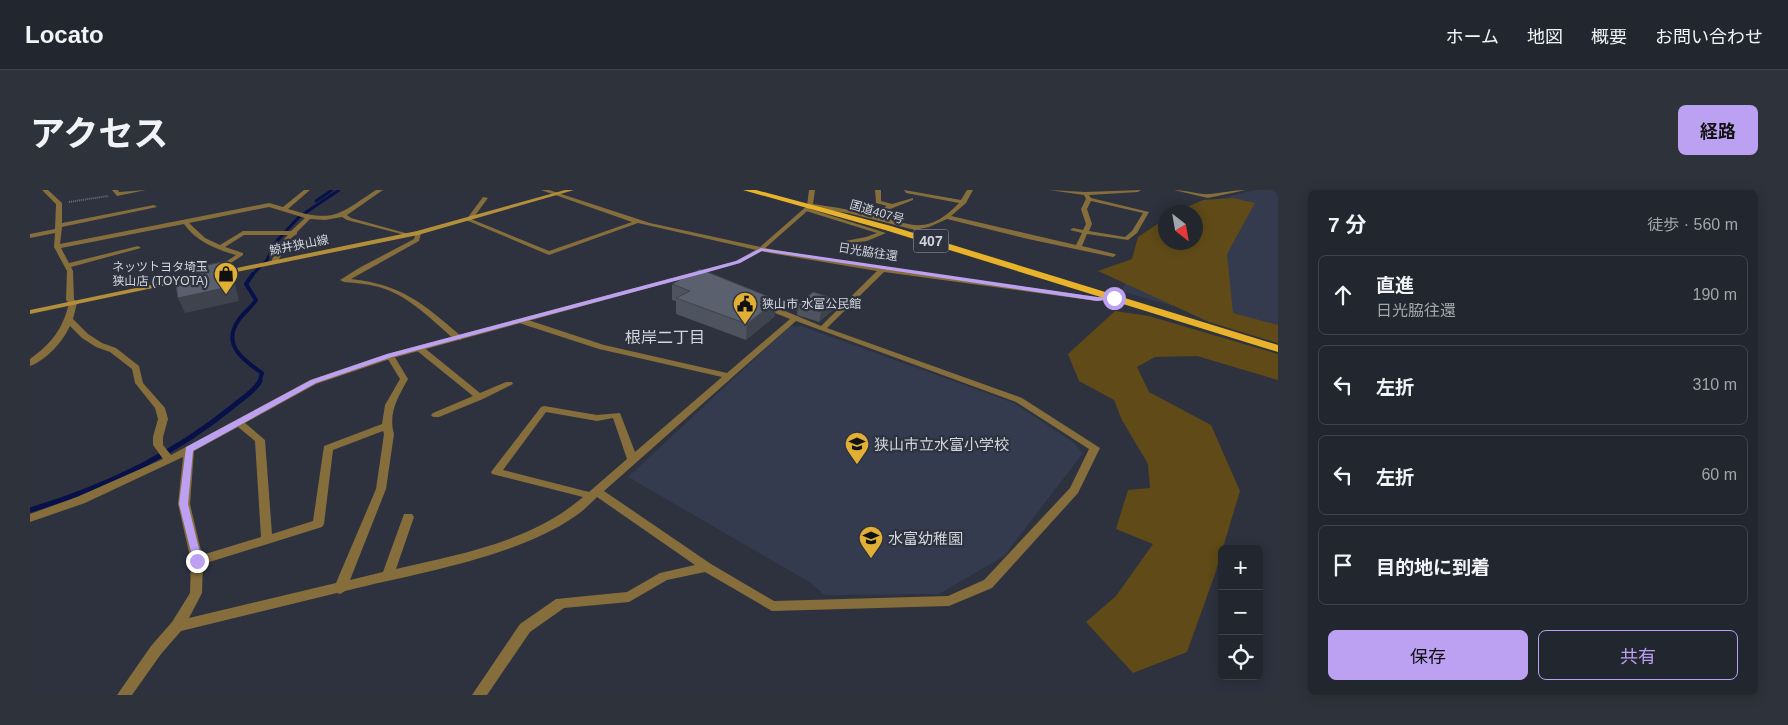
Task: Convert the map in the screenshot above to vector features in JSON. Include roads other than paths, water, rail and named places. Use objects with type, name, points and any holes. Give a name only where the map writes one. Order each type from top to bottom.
[{"type":"highway","name":"国道407号","points":[[747,190],[1114,298]]},
{"type":"highway","name":"日光脇往還","points":[[1114,298],[1278,349]]},
{"type":"main road","name":"鯨井狭山線","points":[[30,312],[418,233],[571,190]]},
{"type":"street","points":[[30,363],[62,336],[70,321],[73,303],[70,300],[70,271],[57,247],[59,203],[45,190]]},
{"type":"street","points":[[116,192],[143,190]]},
{"type":"street","points":[[284,208],[305,190]]},
{"type":"street","points":[[57,247],[269,205],[308,216],[325,218],[343,215],[380,190]]},
{"type":"street","name":"日光脇往還","points":[[544,190],[638,221],[720,242],[761,250],[1097,299],[1114,298]]},
{"type":"street","points":[[809,208],[812,190]]},
{"type":"street","points":[[878,190],[878,202],[892,206]]},
{"type":"street","points":[[30,518],[81,500],[166,456],[189,449],[313,382],[390,356],[738,262],[761,250],[809,208],[832,207],[918,228],[946,217],[964,202],[970,190]]},
{"type":"street","points":[[1052,190],[1146,212],[1135,232],[1126,239],[1073,230]]},
{"type":"street","points":[[1087,197],[1138,190]]},
{"type":"street","points":[[1177,190],[1208,196],[1242,190]]},
{"type":"street","points":[[906,191],[964,202]]},
{"type":"street","points":[[1078,248],[1089,224],[1084,209],[1087,197]]},
{"type":"street","points":[[485,198],[469,220],[549,253],[638,221]]},
{"type":"street","points":[[868,216],[911,198]]},
{"type":"street","points":[[30,236],[154,207]]},
{"type":"street","points":[[809,208],[883,232],[867,239],[842,243]]},
{"type":"street","points":[[343,215],[349,219],[407,235]]},
{"type":"street","points":[[273,262],[282,244],[308,216]]},
{"type":"street","points":[[946,217],[1113,255]]},
{"type":"street","points":[[186,221],[190,229],[220,248],[242,254],[208,276]]},
{"type":"street","points":[[220,248],[243,233],[293,234]]},
{"type":"street","points":[[418,233],[417,240],[362,268],[344,280],[393,290],[432,316],[458,338]]},
{"type":"street","points":[[67,266],[138,248]]},
{"type":"street","points":[[822,329],[883,269]]},
{"type":"street","points":[[699,273],[712,281]]},
{"type":"street","points":[[633,460],[617,415],[597,418],[544,409],[496,472],[594,494],[707,567],[772,606],[948,601],[988,584],[1074,490],[1095,448],[1019,400],[794,319],[752,300]]},
{"type":"street","points":[[177,626],[340,589],[482,553],[513,542],[556,522],[573,512],[794,319]]},
{"type":"street","points":[[70,321],[85,336],[99,345],[114,350],[136,368],[139,383],[160,408],[163,419],[158,437],[166,456]]},
{"type":"street","points":[[522,321],[602,347],[730,376]]},
{"type":"street","points":[[419,348],[480,397]]},
{"type":"street","points":[[340,589],[382,489],[389,434],[386,426],[388,408],[404,379],[390,356]]},
{"type":"street","points":[[436,415],[509,384]]},
{"type":"street","points":[[238,422],[260,440],[267,539]]},
{"type":"street","points":[[197,561],[318,524],[328,448],[386,426]]},
{"type":"street","points":[[124,695],[156,650],[177,626],[196,593],[197,561],[184,504],[189,449]]},
{"type":"street","points":[[387,577],[408,517]]},
{"type":"street","points":[[479,695],[525,628],[561,603],[629,597],[664,576],[707,567]]},
{"type":"waterway","points":[[316,201],[332,190]]},
{"type":"waterway","points":[[253,274],[267,260],[274,244],[299,217],[339,190]]},
{"type":"waterway","points":[[253,274],[246,284],[256,300],[238,321],[232,337],[237,351],[248,363],[262,373],[259,383]]},
{"type":"waterway","points":[[30,510],[84,492],[136,469],[186,441],[209,425],[251,392],[259,383]]},
{"type":"place","name":"ネッツトヨタ埼玉 狭山店 (TOYOTA)","points":[[226,295]]},
{"type":"place","name":"狭山市 水富公民館","points":[[745,325]]},
{"type":"place","name":"狭山市立水富小学校","points":[[857,465]]},
{"type":"place","name":"水富幼稚園","points":[[871,559]]},
{"type":"district","name":"根岸二丁目","points":[[665,337]]}]
